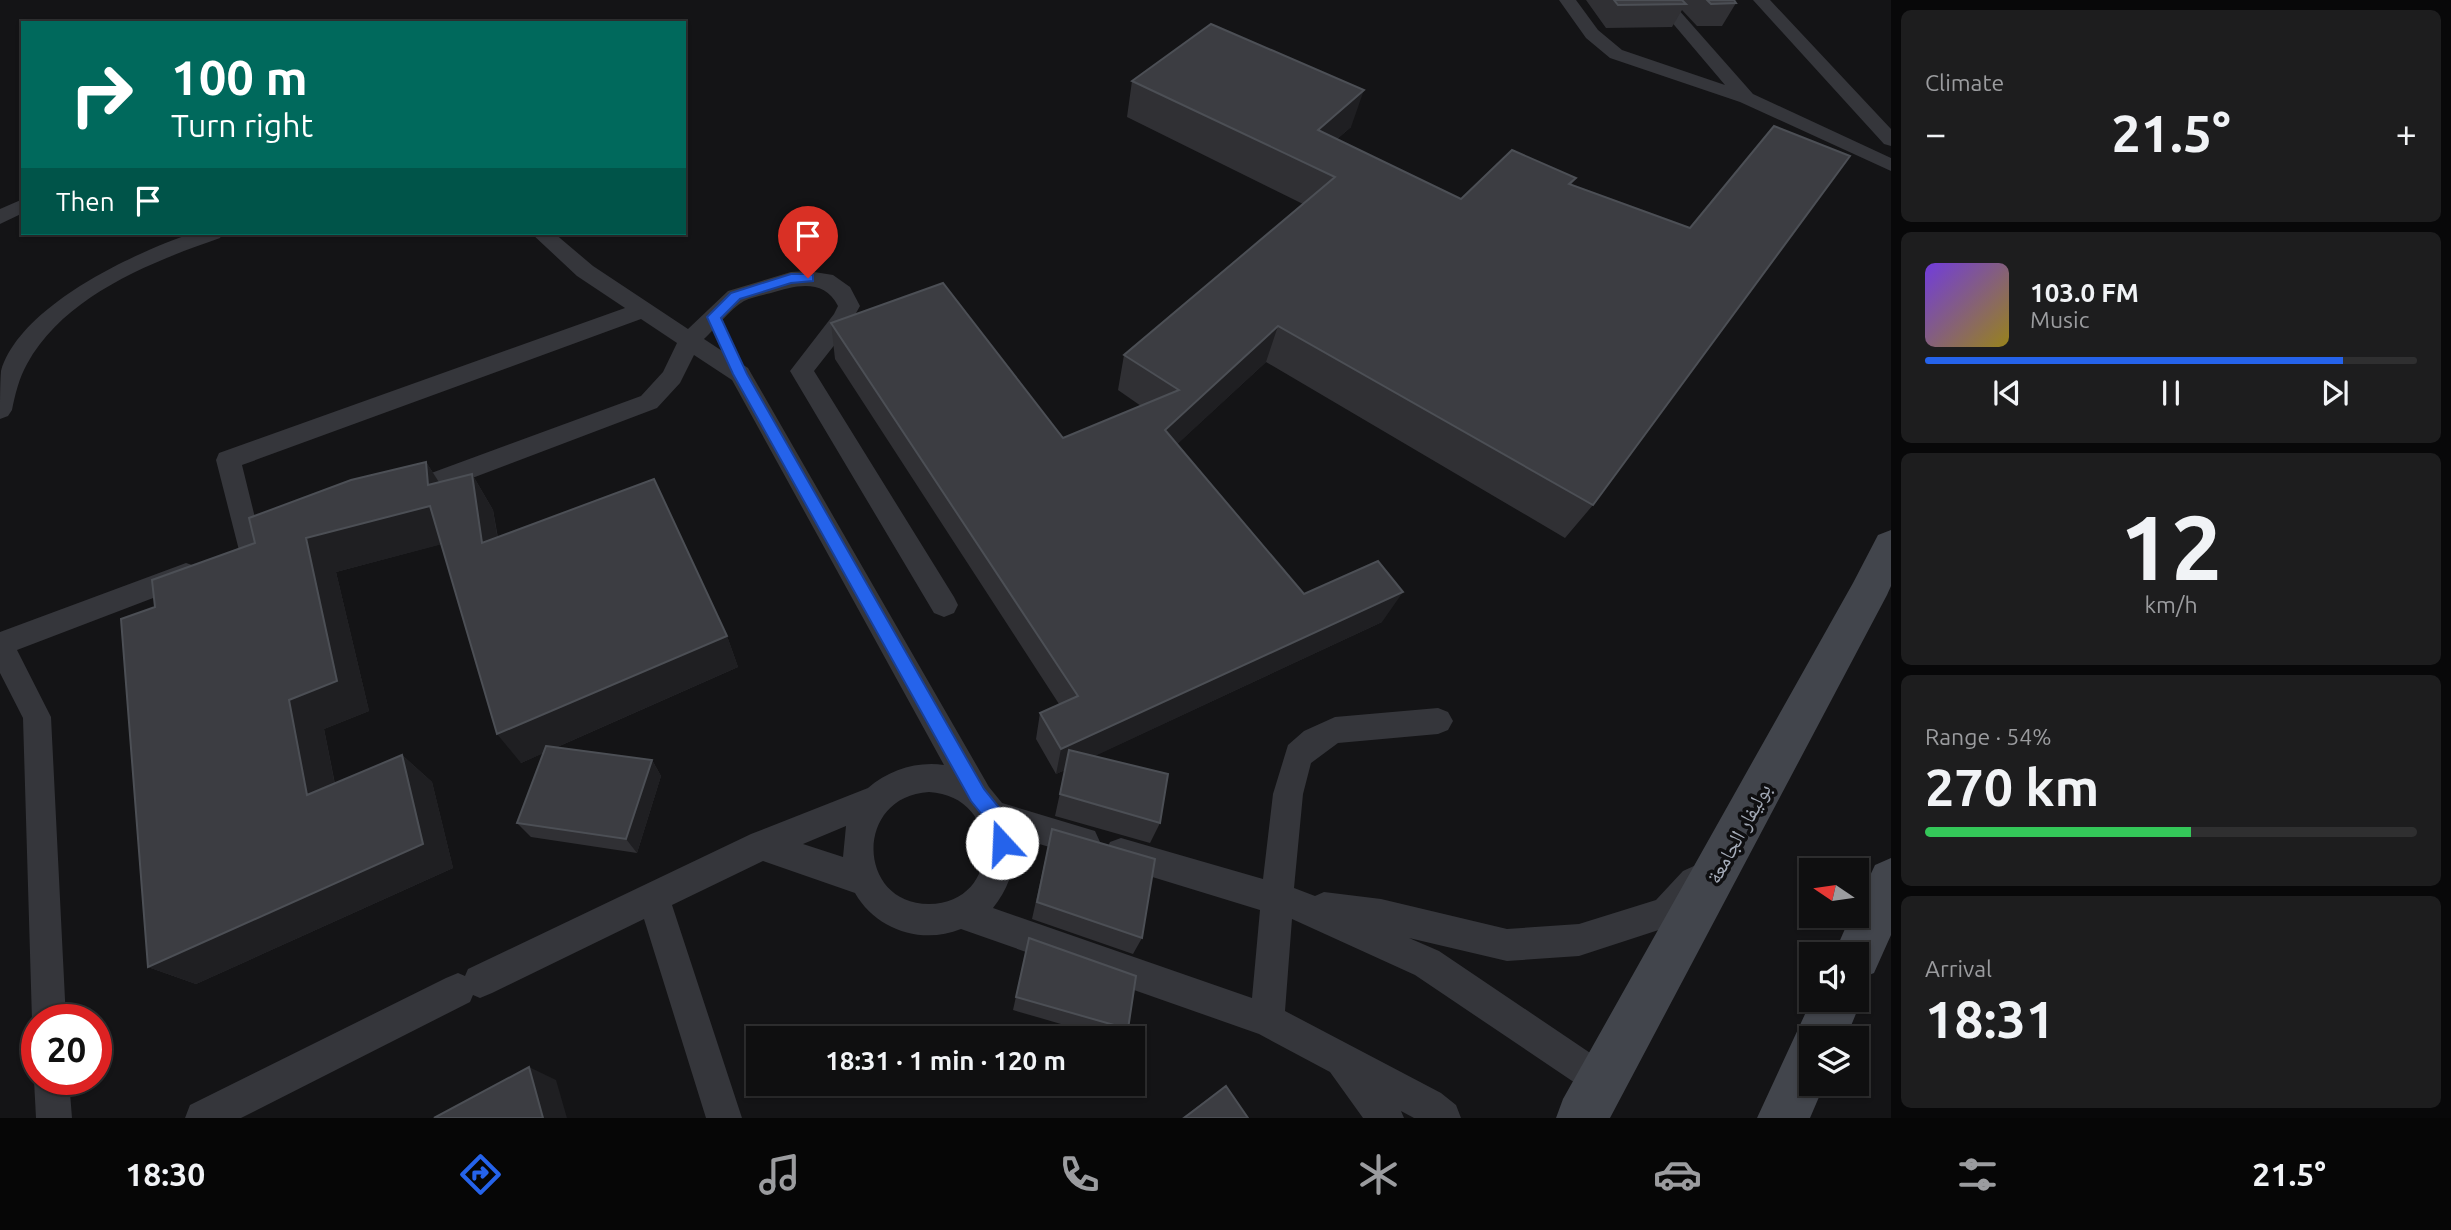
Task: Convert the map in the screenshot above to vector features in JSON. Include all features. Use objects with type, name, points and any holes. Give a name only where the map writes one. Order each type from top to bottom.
[{"type":"street","name":"بوليفار الجامعة","points":[[1592,1099],[1867,595],[1891,546]]},
{"type":"street","points":[[1863,942],[1891,881]]},
{"type":"street","points":[[1783,1118],[1799,1083]]},
{"type":"lane","points":[[1567,0],[1592,34],[1616,54],[1747,98],[1891,165]]},
{"type":"lane","points":[[1661,0],[1747,98]]},
{"type":"lane","points":[[1761,0],[1890,137]]},
{"type":"lane","points":[[0,216],[21,206]]},
{"type":"lane","points":[[0,410],[6,386],[18,359],[36,336],[66,308],[98,284],[144,259],[186,239],[204,235]]},
{"type":"lane","points":[[543,235],[585,271],[740,374]]},
{"type":"lane","points":[[379,502],[649,402],[672,377],[690,341],[736,296],[791,279],[825,280],[842,292],[849,306],[842,325],[812,353],[802,371],[944,605]]},
{"type":"lane","points":[[250,550],[228,460],[643,310]]},
{"type":"lane","points":[[714,317],[740,374],[986,806],[1002,843],[998,871],[984,896],[961,913],[932,921],[903,916],[878,900],[865,881],[857,849],[862,822],[877,799]]},
{"type":"lane","points":[[48,1004],[37,717],[0,645],[276,541]]},
{"type":"lane","points":[[1267,1020],[1291,903],[1288,794],[1298,755],[1314,741],[1335,730],[1438,721]]},
{"type":"lane","points":[[203,1118],[469,985],[762,845],[877,799],[901,783],[928,777],[954,781],[986,806],[1291,903],[1427,963],[1592,1099]]},
{"type":"lane","points":[[1291,903],[1381,915],[1507,945],[1579,940],[1666,913],[1734,840]]},
{"type":"lane","points":[[762,845],[865,881]]},
{"type":"lane","points":[[654,898],[724,1118]]},
{"type":"lane","points":[[961,913],[1267,1020],[1428,1106],[1443,1118]]},
{"type":"lane","points":[[1337,1057],[1386,1118]]},
{"type":"lane","points":[[53,1095],[54,1118]]},
{"type":"building","points":[[1614,0],[1682,0],[1686,4],[1618,5]]},
{"type":"building","points":[[1707,0],[1734,0],[1736,3],[1711,4]]},
{"type":"building","points":[[1211,24],[1364,90],[1318,130],[1461,199],[1512,150],[1576,178],[1569,184],[1690,228],[1774,126],[1850,156],[1593,505],[1278,326],[1165,430],[1304,594],[1378,561],[1403,592],[1061,749],[1040,713],[1078,696],[831,323],[943,283],[1063,438],[1179,390],[1124,355],[1335,177],[1132,81]]},
{"type":"building","points":[[426,462],[428,485],[472,474],[482,543],[654,479],[727,636],[497,734],[430,506],[306,538],[337,681],[289,700],[307,795],[402,755],[423,844],[148,967],[121,619],[155,607],[152,580],[255,543],[249,518],[351,480]]},
{"type":"building","points":[[546,746],[652,760],[626,839],[517,823]]},
{"type":"building","points":[[1069,750],[1168,774],[1160,823],[1060,794]]},
{"type":"building","points":[[1052,829],[1155,859],[1142,938],[1037,902]]},
{"type":"building","points":[[1029,938],[1136,976],[1128,1026],[1118,1026],[1016,997]]},
{"type":"building","points":[[529,1067],[543,1118],[434,1118]]},
{"type":"building","points":[[1226,1086],[1248,1118],[1184,1118]]},
{"type":"route","points":[[808,278],[791,279],[736,296],[714,317],[740,374],[977,795],[995,816],[1002,843]]}]
